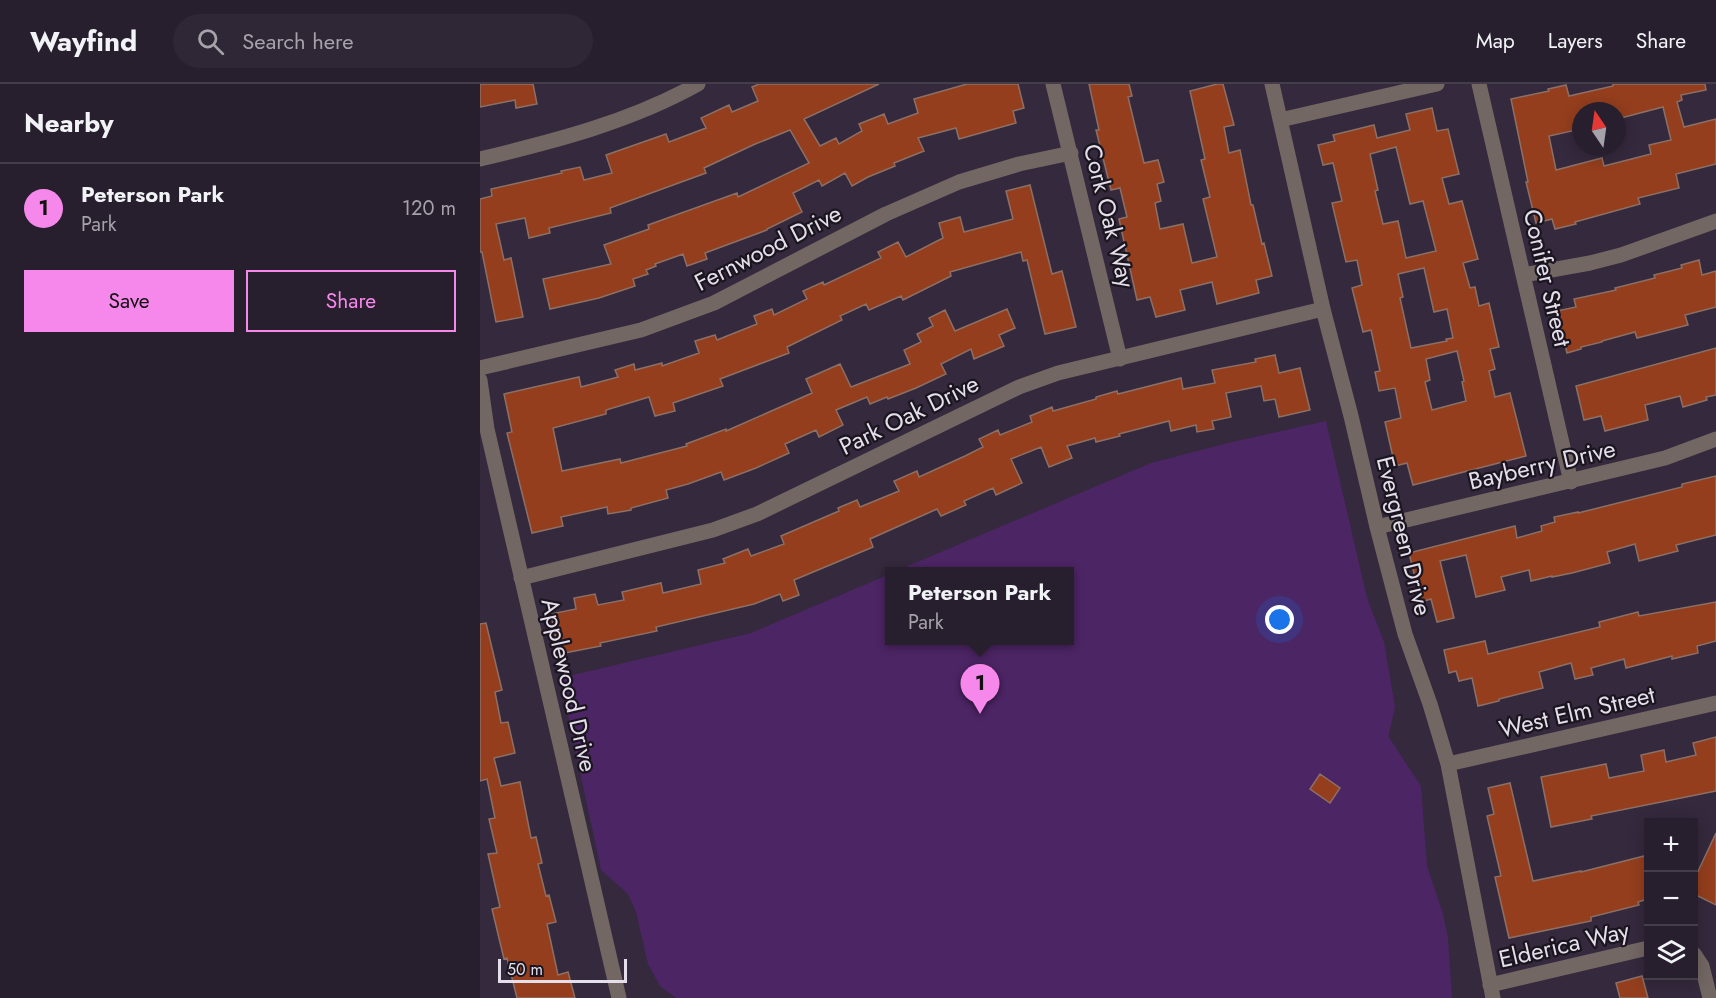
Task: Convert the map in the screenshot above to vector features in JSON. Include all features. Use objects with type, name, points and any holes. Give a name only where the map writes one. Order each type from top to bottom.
[{"type":"street","points":[[480,159],[559,140],[623,119],[698,84]]},
{"type":"street","name":"Cork Oak Way","points":[[1053,84],[1120,359]]},
{"type":"street","name":"Evergreen Drive","points":[[1272,84],[1323,309],[1377,527],[1405,634],[1448,764],[1492,992]]},
{"type":"street","points":[[1280,120],[1437,84]]},
{"type":"street","name":"Conifer Street","points":[[1479,84],[1571,482]]},
{"type":"street","name":"Fernwood Drive","points":[[480,368],[641,330],[714,303],[886,214],[959,182],[1019,164],[1071,153]]},
{"type":"street","points":[[1523,274],[1590,263],[1621,255],[1716,221]]},
{"type":"street","name":"Park Oak Drive","points":[[521,578],[713,530],[746,518],[1019,387],[1058,374],[1323,309]]},
{"type":"street","name":"Applewood Drive","points":[[480,380],[487,429],[619,998]]},
{"type":"street","name":"Bayberry Drive","points":[[1377,527],[1665,458],[1716,439]]},
{"type":"street","name":"West Elm Street","points":[[1448,764],[1716,703]]},
{"type":"street","name":"Elderica Way","points":[[1492,992],[1644,949]]},
{"type":"street","points":[[1698,960],[1702,966],[1710,998]]},
{"type":"shaded area","points":[[1326,421],[1367,598],[1384,642],[1395,707],[1388,737],[1421,786],[1427,866],[1443,914],[1448,938],[1452,998],[676,998],[660,986],[648,964],[636,912],[628,894],[601,870],[560,678],[751,633],[885,576],[885,645],[1074,645],[1074,567],[905,567],[1151,463]]},
{"type":"building","points":[[480,84],[533,84],[537,104],[516,108],[515,100],[480,107]]},
{"type":"building","points":[[759,84],[879,84],[804,119],[820,146],[836,138],[839,144],[862,131],[859,124],[884,114],[888,124],[918,113],[914,99],[967,84],[1018,84],[1024,108],[1013,111],[1016,123],[959,139],[956,128],[918,138],[924,151],[894,163],[895,166],[852,186],[845,173],[822,186],[819,180],[793,193],[802,212],[767,230],[705,253],[707,259],[687,266],[683,254],[655,264],[656,266],[646,270],[648,274],[633,279],[635,286],[599,298],[550,309],[543,279],[611,264],[604,245],[649,229],[648,225],[737,193],[738,197],[809,163],[790,130],[704,168],[706,173],[610,208],[611,213],[549,228],[550,233],[529,238],[525,218],[496,224],[504,260],[511,258],[523,317],[496,322],[482,252],[480,252],[480,199],[492,196],[491,189],[580,167],[584,180],[612,173],[606,155],[666,134],[669,142],[706,128],[701,118],[729,105],[732,112],[758,101],[752,87]]},
{"type":"building","points":[[1089,84],[1129,84],[1132,96],[1128,97],[1144,163],[1158,160],[1164,182],[1157,184],[1161,201],[1155,203],[1160,229],[1183,224],[1192,263],[1217,257],[1203,199],[1210,197],[1201,160],[1205,159],[1190,91],[1223,84],[1234,125],[1224,127],[1229,153],[1240,150],[1251,205],[1253,205],[1272,276],[1256,280],[1259,293],[1217,304],[1212,282],[1180,290],[1185,310],[1156,317],[1150,297],[1137,300],[1119,219],[1127,217],[1120,188],[1111,190],[1096,130],[1099,130]]},
{"type":"building","points":[[1613,84],[1705,84],[1706,90],[1681,95],[1682,100],[1677,102],[1684,127],[1716,119],[1716,164],[1676,174],[1679,188],[1638,198],[1640,204],[1555,229],[1552,219],[1536,223],[1511,99],[1566,85],[1569,96],[1613,86]]},
{"type":"building","points":[[1432,108],[1437,131],[1448,129],[1459,174],[1442,178],[1449,204],[1462,201],[1478,259],[1463,263],[1470,288],[1475,287],[1479,306],[1489,303],[1499,347],[1490,349],[1495,369],[1489,371],[1495,397],[1510,393],[1526,456],[1413,485],[1407,463],[1395,466],[1385,422],[1401,418],[1395,388],[1379,391],[1375,372],[1380,371],[1371,330],[1363,332],[1352,288],[1362,285],[1357,260],[1346,262],[1332,203],[1342,201],[1333,163],[1323,165],[1318,145],[1335,141],[1333,135],[1374,125],[1377,138],[1410,130],[1406,114]],"holes":[[[1396,147],[1410,204],[1423,201],[1436,251],[1406,258],[1398,221],[1383,224],[1375,191],[1378,190],[1370,154]],[[1424,268],[1434,312],[1447,309],[1453,338],[1411,348],[1400,298],[1403,297],[1398,274]],[[1457,351],[1466,401],[1432,410],[1425,382],[1430,380],[1426,359]]]},
{"type":"building","points":[[1030,185],[1052,274],[1062,271],[1076,327],[1045,334],[1027,260],[1023,261],[1021,252],[950,272],[951,276],[903,300],[901,296],[869,310],[866,304],[840,316],[842,320],[787,347],[789,353],[720,379],[723,386],[673,403],[675,411],[655,416],[649,397],[606,410],[606,414],[553,428],[562,471],[620,459],[621,463],[687,446],[686,444],[726,429],[726,431],[812,393],[806,379],[840,364],[851,387],[910,364],[904,350],[921,342],[917,334],[933,326],[929,318],[945,310],[955,331],[1007,309],[1015,328],[999,335],[1004,346],[974,359],[971,349],[941,364],[946,374],[916,388],[870,404],[867,397],[836,410],[843,425],[819,437],[816,430],[785,444],[789,453],[756,468],[724,480],[721,472],[666,490],[668,498],[631,508],[631,510],[608,514],[607,507],[561,517],[563,526],[532,533],[507,433],[512,432],[504,394],[579,377],[581,387],[618,377],[615,370],[634,364],[635,370],[662,363],[662,366],[699,353],[695,341],[715,335],[717,340],[757,324],[754,316],[772,309],[774,315],[807,299],[803,291],[823,282],[824,285],[881,258],[878,252],[898,242],[906,257],[943,238],[939,223],[960,217],[964,232],[1013,219],[1006,191]]},
{"type":"building","points":[[1699,260],[1702,275],[1716,271],[1716,307],[1685,315],[1688,325],[1637,338],[1635,332],[1567,353],[1557,311],[1576,307],[1574,299],[1616,290],[1615,288],[1655,278],[1654,275],[1682,268],[1681,265]]},
{"type":"building","points":[[1716,348],[1716,395],[1706,397],[1707,400],[1683,407],[1680,396],[1645,405],[1648,420],[1605,431],[1601,416],[1584,420],[1576,386]]},
{"type":"building","points":[[1275,355],[1279,373],[1300,368],[1310,410],[1279,417],[1275,399],[1264,401],[1261,386],[1226,393],[1231,417],[1212,421],[1214,429],[1197,432],[1196,425],[1171,431],[1169,421],[1096,442],[1095,438],[1067,446],[1072,458],[1049,467],[1041,447],[1011,459],[1022,483],[996,495],[993,488],[964,501],[966,505],[941,516],[937,509],[870,539],[873,547],[794,580],[799,595],[783,601],[780,594],[754,604],[656,627],[657,631],[600,643],[601,646],[559,654],[551,614],[576,609],[574,598],[595,594],[598,605],[624,600],[622,592],[661,583],[663,593],[701,584],[698,570],[725,563],[723,559],[748,549],[751,556],[784,544],[781,536],[839,511],[838,508],[857,500],[860,507],[899,491],[894,481],[917,471],[919,477],[965,456],[983,447],[979,439],[998,430],[1000,435],[1032,422],[1030,416],[1052,407],[1053,411],[1117,391],[1118,394],[1181,378],[1183,389],[1215,383],[1212,370],[1256,362],[1255,359]]},
{"type":"building","points":[[1716,476],[1716,535],[1676,545],[1678,551],[1639,561],[1635,544],[1607,552],[1610,563],[1572,573],[1531,581],[1529,570],[1501,577],[1505,590],[1476,597],[1466,555],[1440,561],[1454,618],[1437,622],[1431,599],[1421,602],[1409,553],[1515,526],[1517,538],[1542,531],[1541,526],[1555,522],[1554,517],[1682,487],[1682,484]]},
{"type":"building","points":[[1716,602],[1716,641],[1697,646],[1698,653],[1672,659],[1672,656],[1626,668],[1624,659],[1591,668],[1593,675],[1575,679],[1571,663],[1539,672],[1543,688],[1478,706],[1472,678],[1459,681],[1456,671],[1449,673],[1444,650],[1485,641],[1488,654],[1600,627],[1599,622],[1638,612],[1639,616]]},
{"type":"building","points":[[486,623],[502,690],[495,692],[501,723],[508,722],[515,753],[494,758],[501,786],[520,782],[531,838],[536,837],[542,863],[538,864],[546,896],[549,895],[556,922],[547,924],[558,975],[568,972],[575,998],[517,998],[507,958],[504,959],[492,909],[500,907],[488,854],[497,853],[489,819],[495,818],[487,779],[480,781],[480,624]]},
{"type":"building","points":[[1716,737],[1716,791],[1591,816],[1592,819],[1551,827],[1541,777],[1606,764],[1609,778],[1644,771],[1641,755],[1664,750],[1666,762],[1696,755],[1693,743]]},
{"type":"building","points":[[1320,774],[1340,788],[1330,803],[1310,789]]},
{"type":"building","points":[[1510,783],[1533,881],[1644,856],[1644,900],[1638,902],[1639,905],[1591,917],[1591,921],[1509,938],[1495,877],[1501,876],[1487,816],[1494,814],[1488,788]]},
{"type":"building","points":[[1716,833],[1716,905],[1698,896],[1698,871]]},
{"type":"building","points":[[1642,976],[1648,998],[1620,998],[1616,983]]},
{"type":"place","name":"Peterson Park","points":[[980,714]]}]
